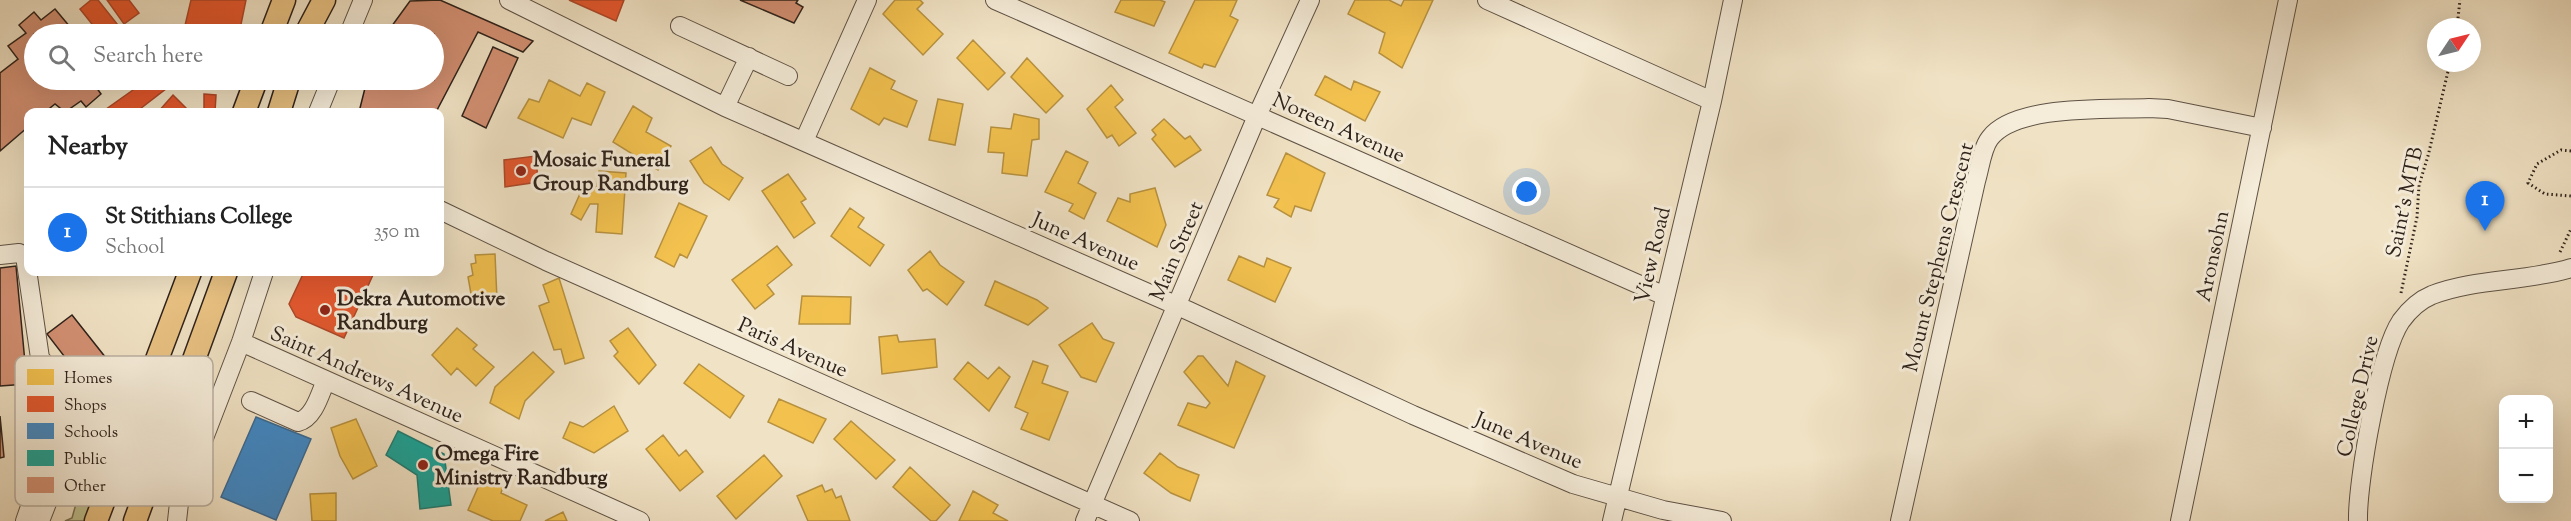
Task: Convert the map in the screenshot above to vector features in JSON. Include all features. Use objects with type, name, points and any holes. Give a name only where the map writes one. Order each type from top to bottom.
[{"type":"main road","points":[[311,24],[324,0]]},
{"type":"main road","points":[[274,24],[281,2]]},
{"type":"main road","points":[[246,108],[252,90]]},
{"type":"main road","points":[[280,108],[285,90]]},
{"type":"main road","points":[[159,356],[189,276]]},
{"type":"main road","points":[[195,356],[225,276]]},
{"type":"main road","points":[[96,521],[102,506]]},
{"type":"main road","points":[[135,521],[141,506]]},
{"type":"street","points":[[353,24],[363,0]]},
{"type":"street","name":"June Avenue","points":[[509,0],[725,107],[1177,306],[1413,415],[1573,484],[1618,498],[1722,521]]},
{"type":"street","points":[[804,141],[867,0]]},
{"type":"street","name":"Noreen Avenue","points":[[995,0],[1665,296]]},
{"type":"street","name":"Main Street","points":[[1089,513],[1257,116],[1310,0]]},
{"type":"street","points":[[1487,0],[1712,101]]},
{"type":"street","name":"View Road","points":[[1612,521],[1712,101],[1733,0]]},
{"type":"street","name":"Aronsohn","points":[[2180,521],[2288,0]]},
{"type":"street","points":[[680,26],[788,76]]},
{"type":"street","points":[[725,107],[749,57]]},
{"type":"street","points":[[320,108],[327,90]]},
{"type":"street","name":"Mount Stephens Crescent","points":[[1900,521],[1976,181],[1988,140],[1996,130],[2010,122],[2035,114],[2149,108],[2168,109],[2262,128]]},
{"type":"street","name":"Paris Avenue","points":[[444,212],[1089,513],[1130,521]]},
{"type":"street","points":[[0,255],[19,253],[24,256]]},
{"type":"street","name":"College Drive","points":[[2362,519],[2363,469],[2389,348],[2400,322],[2411,309],[2430,296],[2453,288],[2544,275],[2571,268]]},
{"type":"street","points":[[28,276],[40,356]]},
{"type":"street","points":[[213,415],[241,342],[263,276]]},
{"type":"street","name":"Saint Andrews Avenue","points":[[241,342],[640,521]]},
{"type":"street","points":[[251,400],[298,422],[304,420],[315,406],[326,380]]},
{"type":"street","points":[[25,521],[30,506]]},
{"type":"street","points":[[40,521],[46,506]]},
{"type":"street","points":[[177,521],[179,506]]},
{"type":"path","points":[[2458,18],[2460,0]]},
{"type":"path","name":"Saint's MTB","points":[[2400,297],[2417,217],[2419,185],[2448,72]]},
{"type":"path","points":[[2571,151],[2561,150],[2537,164],[2529,183],[2545,194],[2571,196]]},
{"type":"green space","points":[[75,506],[93,506],[88,521],[65,521],[72,518]]},
{"type":"building: Homes","points":[[895,0],[920,0],[923,3],[917,9],[943,34],[923,55],[883,14]]},
{"type":"building: Homes","points":[[1121,0],[1165,2],[1154,26],[1115,12]]},
{"type":"building: Homes","points":[[1195,0],[1237,0],[1230,16],[1238,20],[1215,67],[1204,64],[1202,68],[1169,53]]},
{"type":"building: Homes","points":[[1355,0],[1389,0],[1401,6],[1404,0],[1433,0],[1402,68],[1379,53],[1385,33],[1348,14]]},
{"type":"building: Homes","points":[[973,40],[1005,73],[988,90],[957,58]]},
{"type":"building: Homes","points":[[1027,58],[1063,96],[1046,113],[1011,77]]},
{"type":"building: Homes","points":[[870,68],[895,81],[891,89],[917,101],[907,127],[884,118],[879,125],[851,109]]},
{"type":"building: Homes","points":[[1325,76],[1351,90],[1354,81],[1380,92],[1365,121],[1315,95]]},
{"type":"building: Homes","points":[[549,80],[580,96],[587,83],[605,92],[591,125],[572,118],[563,138],[518,118],[529,99],[539,102]]},
{"type":"building: Homes","points":[[1111,85],[1123,100],[1115,107],[1136,133],[1119,146],[1112,135],[1107,138],[1087,109]]},
{"type":"building: Homes","points":[[938,99],[963,104],[955,145],[929,140]]},
{"type":"building: Homes","points":[[633,106],[652,118],[646,132],[671,146],[658,170],[613,142]]},
{"type":"building: Homes","points":[[1014,114],[1039,119],[1039,139],[1032,140],[1027,176],[1002,173],[1004,153],[988,152],[991,127],[1011,129]]},
{"type":"building: Homes","points":[[1164,119],[1185,139],[1190,136],[1201,150],[1175,167],[1152,139],[1156,135],[1152,130]]},
{"type":"building: Homes","points":[[711,147],[722,164],[743,178],[729,200],[704,183],[690,161]]},
{"type":"building: Homes","points":[[1066,151],[1088,162],[1078,183],[1096,193],[1084,219],[1069,211],[1073,204],[1045,192]]},
{"type":"building: Homes","points":[[1286,153],[1325,173],[1311,211],[1295,206],[1291,217],[1274,207],[1279,199],[1267,195]]},
{"type":"building: Homes","points":[[599,171],[626,173],[622,234],[596,232],[598,204],[590,204],[581,220],[571,214],[583,187],[597,187]]},
{"type":"building: Homes","points":[[788,174],[806,199],[801,202],[815,223],[794,238],[762,191]]},
{"type":"building: Homes","points":[[1155,188],[1166,225],[1157,247],[1107,221],[1118,198],[1130,202],[1130,194]]},
{"type":"building: Homes","points":[[679,203],[707,216],[687,258],[680,254],[674,267],[655,257]]},
{"type":"building: Homes","points":[[850,208],[864,218],[858,227],[884,245],[870,266],[831,236]]},
{"type":"building: Homes","points":[[777,246],[792,265],[767,285],[774,294],[755,309],[732,280]]},
{"type":"building: Homes","points":[[930,251],[940,265],[964,282],[947,305],[927,289],[923,291],[908,270]]},
{"type":"building: Homes","points":[[495,254],[497,300],[473,305],[468,277],[473,275],[471,264],[476,263],[475,255]]},
{"type":"building: Homes","points":[[1239,256],[1264,267],[1267,258],[1291,268],[1275,302],[1228,280]]},
{"type":"building: Homes","points":[[559,278],[584,358],[565,364],[561,349],[554,350],[539,306],[549,302],[543,285]]},
{"type":"building: Homes","points":[[995,281],[1037,300],[1048,308],[1028,325],[985,305]]},
{"type":"building: Homes","points":[[802,296],[851,297],[850,324],[799,324]]},
{"type":"building: Homes","points":[[1092,323],[1103,339],[1114,343],[1096,382],[1081,377],[1059,345]]},
{"type":"building: Homes","points":[[457,328],[477,345],[473,349],[494,367],[476,386],[457,368],[451,375],[432,355]]},
{"type":"building: Homes","points":[[628,328],[656,365],[639,384],[614,356],[618,352],[610,341]]},
{"type":"building: Homes","points":[[897,335],[899,342],[935,339],[937,367],[882,374],[879,337]]},
{"type":"building: Homes","points":[[533,352],[554,372],[525,401],[519,419],[490,403],[495,387]]},
{"type":"building: Homes","points":[[1198,356],[1203,356],[1228,386],[1236,361],[1265,376],[1234,448],[1178,425],[1188,403],[1206,408],[1210,403],[1184,372]]},
{"type":"building: Homes","points":[[1033,361],[1048,366],[1042,383],[1068,392],[1049,440],[1021,429],[1028,413],[1015,407]]},
{"type":"building: Homes","points":[[968,362],[988,379],[999,367],[1010,377],[989,411],[954,379]]},
{"type":"building: Homes","points":[[699,364],[744,396],[730,418],[684,383]]},
{"type":"building: Homes","points":[[779,399],[826,419],[813,443],[768,422]]},
{"type":"building: Homes","points":[[614,406],[628,431],[594,453],[563,438],[570,422],[583,427]]},
{"type":"building: Homes","points":[[356,419],[377,466],[353,479],[340,456],[331,428]]},
{"type":"building: Homes","points":[[851,421],[895,460],[876,479],[834,439]]},
{"type":"building: Homes","points":[[663,435],[679,456],[686,450],[703,472],[680,491],[646,449]]},
{"type":"building: Homes","points":[[1160,453],[1178,467],[1199,475],[1190,501],[1171,493],[1144,473]]},
{"type":"building: Homes","points":[[764,455],[782,476],[736,519],[717,496]]},
{"type":"building: Homes","points":[[910,467],[950,505],[936,521],[931,521],[893,487]]},
{"type":"building: Homes","points":[[483,476],[503,487],[501,493],[527,505],[520,521],[493,521],[468,510]]},
{"type":"building: Homes","points":[[822,485],[825,492],[832,489],[836,498],[841,496],[850,521],[808,521],[797,496]]},
{"type":"building: Homes","points":[[973,491],[998,505],[993,513],[1008,521],[959,521]]},
{"type":"building: Homes","points":[[336,493],[336,521],[312,521],[310,494]]},
{"type":"building: Homes","points":[[563,512],[567,521],[545,521]]},
{"type":"building: Shops","points":[[91,0],[98,0],[117,24],[92,24],[80,9]]},
{"type":"building: Shops","points":[[107,0],[129,0],[139,13],[124,24]]},
{"type":"building: Shops","points":[[191,0],[246,0],[241,24],[185,24]]},
{"type":"building: Shops","points":[[569,0],[624,0],[616,21]]},
{"type":"building: Shops","points":[[133,90],[164,90],[141,108],[108,108]]},
{"type":"building: Shops","points":[[204,94],[216,95],[215,108],[204,108]]},
{"type":"building: Shops","points":[[173,95],[186,108],[162,108]]},
{"type":"building: Shops","name":"Mosaic Funeral Group Randburg","points":[[536,156],[538,182],[505,187],[504,160]]},
{"type":"building: Shops","name":"Dekra Automotive Randburg","points":[[302,276],[373,276],[344,338],[296,317],[289,304]]},
{"type":"building: Schools","points":[[256,417],[311,439],[276,520],[221,497]]},
{"type":"building: Public","name":"Omega Fire Ministry Randburg","points":[[398,431],[444,454],[451,505],[420,509],[417,475],[386,455]]},
{"type":"building: Other","points":[[440,0],[533,41],[523,52],[478,32],[438,108],[360,108],[364,90],[444,90],[444,24],[393,24],[410,1]]},
{"type":"building: Other","points":[[740,0],[798,0],[796,3],[803,7],[794,23]]},
{"type":"building: Other","points":[[55,9],[68,24],[24,24],[24,31],[19,25],[34,12],[41,20]]},
{"type":"building: Other","points":[[24,34],[24,90],[98,90],[101,94],[86,107],[81,101],[71,108],[60,108],[55,104],[50,108],[24,108],[24,130],[0,151],[0,73],[18,59],[8,46]]},
{"type":"building: Other","points":[[493,47],[518,58],[486,128],[462,116]]},
{"type":"building: Other","points":[[16,266],[24,356],[15,356],[15,385],[0,386],[0,268]]},
{"type":"building: Other","points":[[72,315],[104,356],[64,356],[47,334]]},
{"type":"building: Other","points":[[0,416],[4,457],[0,458]]},
{"type":"place","name":"Mosaic Funeral Group Randburg","points":[[521,171]]},
{"type":"place","name":"St Stithians College","points":[[2485,231]]},
{"type":"place","name":"Dekra Automotive Randburg","points":[[325,310]]},
{"type":"place","name":"Omega Fire Ministry Randburg","points":[[423,465]]}]
